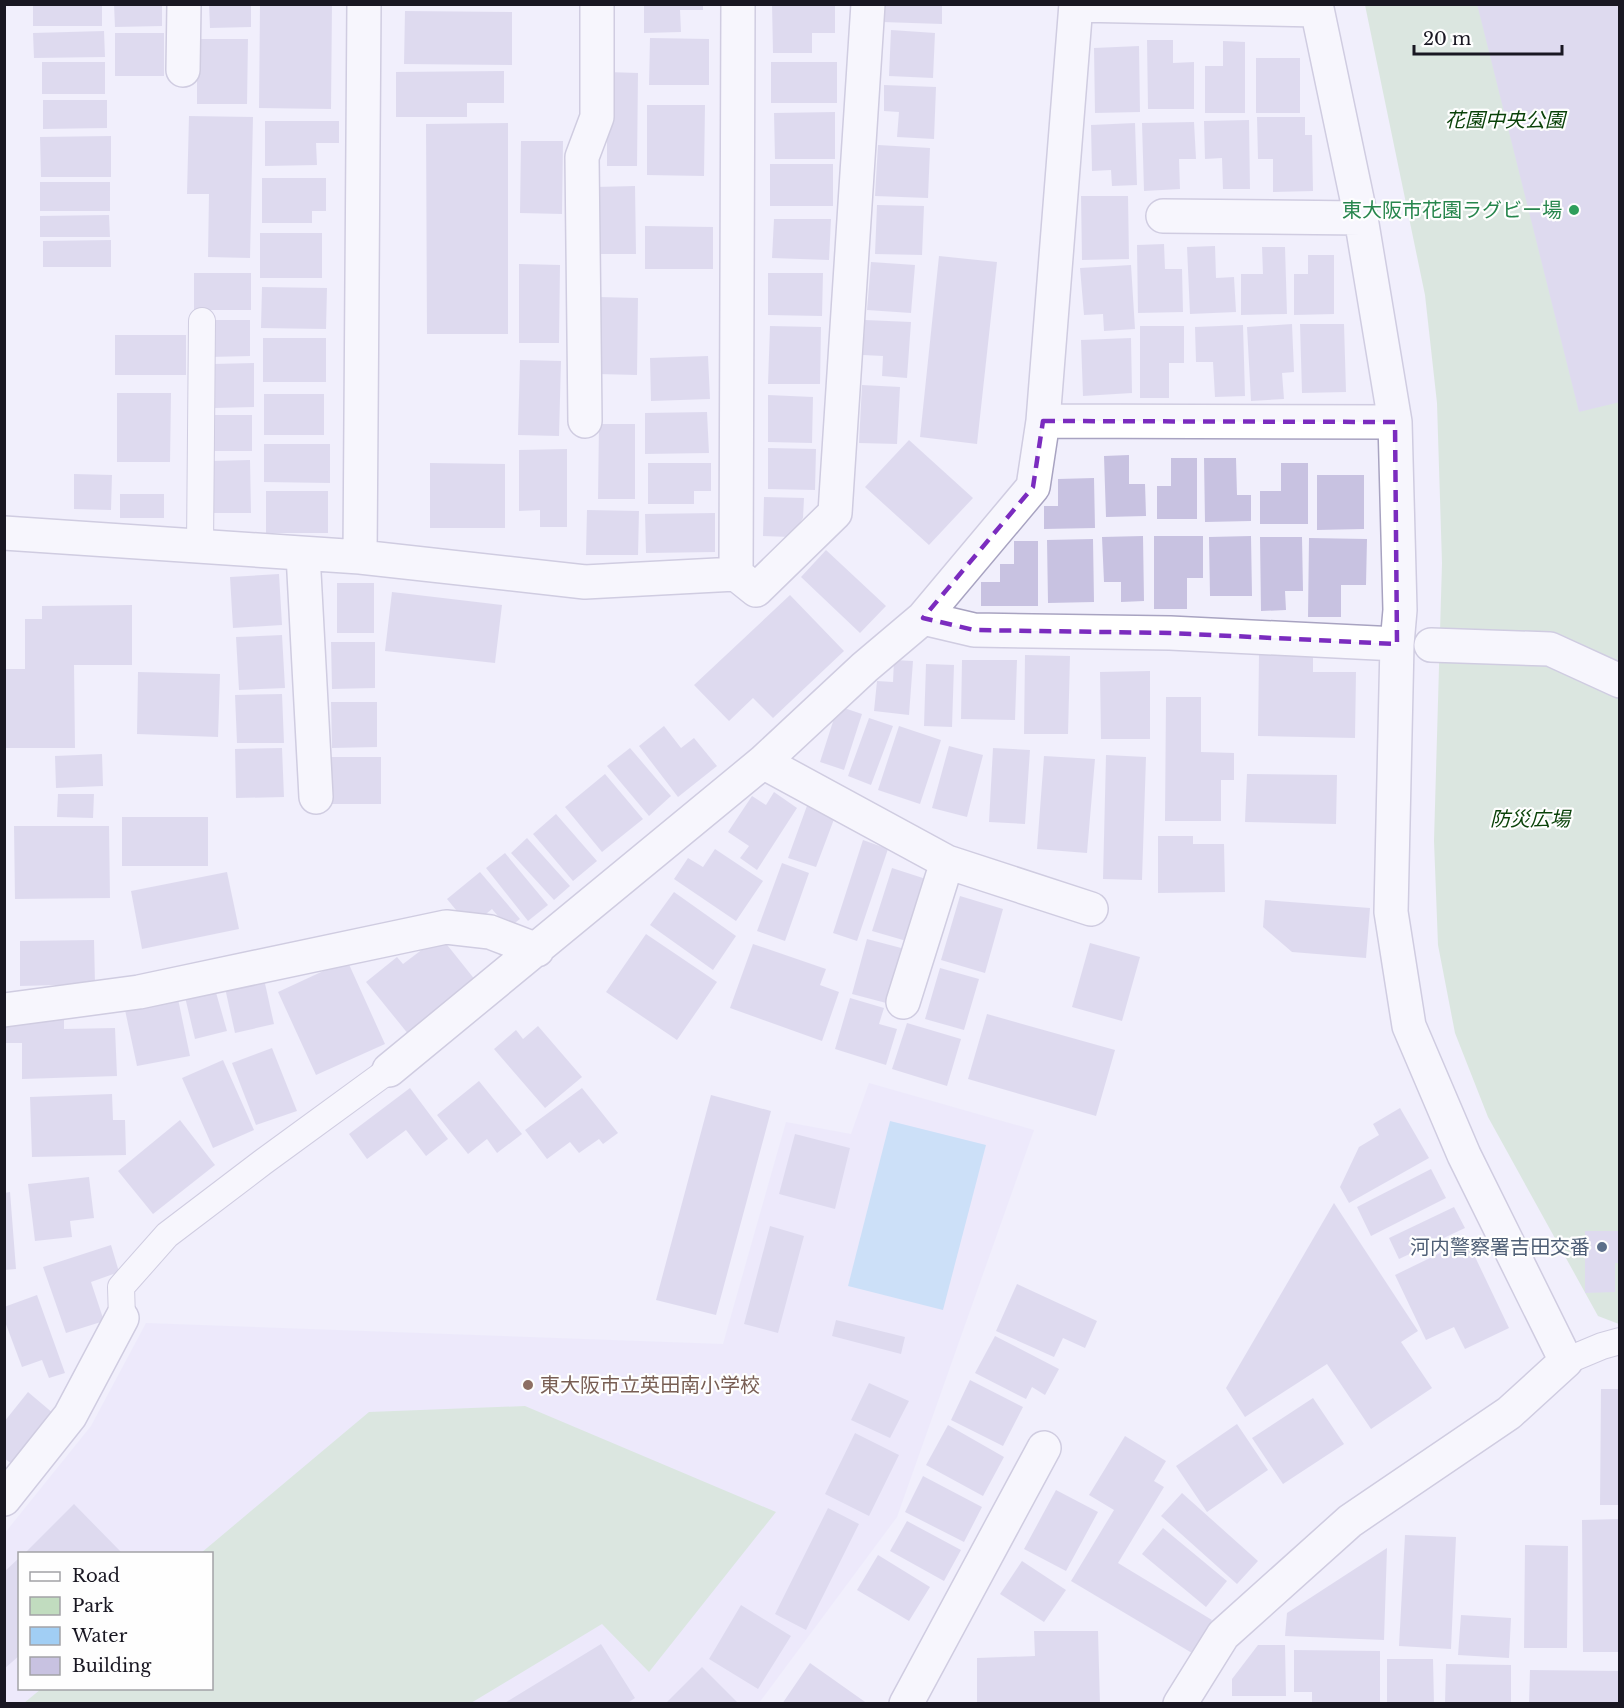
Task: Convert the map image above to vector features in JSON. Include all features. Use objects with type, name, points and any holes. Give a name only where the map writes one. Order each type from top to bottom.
[{"type":"street","points":[[183,70],[184,4]]},
{"type":"street","points":[[360,557],[364,4]]},
{"type":"street","points":[[585,421],[582,157],[597,117],[597,4]]},
{"type":"street","points":[[736,574],[738,4]]},
{"type":"street","points":[[4,532],[360,557],[585,582],[736,574],[756,590],[836,513],[868,4]]},
{"type":"street","points":[[389,1070],[763,762],[865,667],[923,618],[1033,487],[1043,422],[1076,5],[1316,7],[1361,218],[1395,422],[1400,610],[1397,644],[1391,912],[1409,1026],[1464,1155],[1566,1361],[1509,1413],[1350,1521],[1333,1536],[1223,1635],[1180,1704]]},
{"type":"street","points":[[1163,216],[1361,218]]},
{"type":"street","points":[[1043,422],[1395,422]]},
{"type":"street","points":[[303,554],[316,797]]},
{"type":"street","points":[[923,618],[974,630],[1170,633],[1397,644]]},
{"type":"street","points":[[1431,645],[1550,649],[1620,681]]},
{"type":"street","points":[[763,762],[947,862],[1091,909]]},
{"type":"street","points":[[903,1002],[947,862]]},
{"type":"street","points":[[4,1010],[139,992],[446,927],[490,932],[537,950]]},
{"type":"street","points":[[4,1499],[70,1416],[122,1318]]},
{"type":"street","points":[[906,1704],[1044,1448]]},
{"type":"lane","points":[[200,546],[201,321]]},
{"type":"lane","points":[[122,1318],[121,1287],[167,1235],[389,1070]]},
{"type":"lane","points":[[1566,1361],[1620,1341]]},
{"type":"highlighted area","points":[[1043,421],[1395,422],[1397,644],[1170,633],[974,630],[923,618],[1033,487]]},
{"type":"shaded area","name":"東大阪市立英田南小学校","points":[[869,1083],[1034,1130],[897,1517],[759,1703],[5,1703],[4,1534],[91,1426],[146,1323],[723,1344],[786,1122],[851,1134]]},
{"type":"green space","name":"花園中央公園","points":[[1365,5],[1619,5],[1619,1324],[1598,1316],[1488,1117],[1455,1033],[1438,945],[1434,841],[1442,563],[1437,403],[1425,295]]},
{"type":"green space","points":[[525,1406],[776,1512],[649,1672],[602,1624],[471,1703],[24,1703],[40,1690],[213,1690],[213,1552],[202,1552],[369,1412]]},
{"type":"water","points":[[890,1121],[986,1145],[943,1310],[848,1286]]},
{"type":"building","points":[[33,4],[102,4],[102,26],[33,26]]},
{"type":"building","points":[[114,4],[162,4],[162,26],[115,27]]},
{"type":"building","points":[[209,4],[251,4],[251,27],[210,28]]},
{"type":"building","points":[[260,4],[332,4],[331,109],[259,108]]},
{"type":"building","points":[[644,4],[703,4],[703,10],[680,10],[681,32],[644,33]]},
{"type":"building","points":[[772,4],[835,4],[835,33],[812,33],[812,53],[773,53]]},
{"type":"building","points":[[883,4],[942,4],[942,24],[882,22]]},
{"type":"building","name":"東大阪市花園ラグビー場","points":[[1477,4],[1620,4],[1620,402],[1579,412]]},
{"type":"building","points":[[405,11],[512,12],[512,65],[404,64]]},
{"type":"building","points":[[891,30],[935,33],[933,78],[889,76]]},
{"type":"building","points":[[104,31],[105,57],[34,58],[33,33]]},
{"type":"building","points":[[115,33],[164,33],[164,76],[115,76]]},
{"type":"building","points":[[650,38],[709,39],[709,85],[649,85]]},
{"type":"building","points":[[197,39],[248,39],[247,104],[197,104]]},
{"type":"building","points":[[1147,40],[1173,40],[1173,63],[1194,62],[1194,109],[1148,109]]},
{"type":"building","points":[[1223,41],[1245,42],[1245,113],[1205,113],[1205,66],[1223,66]]},
{"type":"building","points":[[1139,46],[1140,112],[1095,113],[1094,48]]},
{"type":"building","points":[[1256,58],[1300,58],[1300,113],[1256,113]]},
{"type":"building","points":[[42,62],[105,62],[105,94],[42,94]]},
{"type":"building","points":[[771,62],[837,62],[837,103],[771,103]]},
{"type":"building","points":[[504,71],[504,103],[467,103],[467,117],[396,117],[396,72]]},
{"type":"building","points":[[607,72],[638,73],[637,166],[607,166]]},
{"type":"building","points":[[884,85],[936,87],[934,139],[897,137],[899,112],[884,111]]},
{"type":"building","points":[[43,100],[107,100],[107,128],[43,129]]},
{"type":"building","points":[[647,105],[705,105],[704,176],[647,175]]},
{"type":"building","points":[[835,112],[835,159],[775,159],[774,113]]},
{"type":"building","points":[[189,116],[253,117],[250,258],[208,257],[209,194],[187,194]]},
{"type":"building","points":[[1257,117],[1305,117],[1305,135],[1312,135],[1313,191],[1273,192],[1273,159],[1258,159]]},
{"type":"building","points":[[1249,120],[1250,189],[1223,189],[1222,158],[1205,159],[1204,121]]},
{"type":"building","points":[[265,121],[339,121],[339,143],[316,143],[317,165],[265,166]]},
{"type":"building","points":[[1194,122],[1196,159],[1179,159],[1180,189],[1144,191],[1142,123]]},
{"type":"building","points":[[508,123],[508,334],[427,334],[426,124]]},
{"type":"building","points":[[1135,123],[1137,185],[1112,186],[1111,170],[1092,171],[1091,125]]},
{"type":"building","points":[[111,136],[111,177],[41,177],[40,137]]},
{"type":"building","points":[[521,141],[563,141],[562,214],[520,213]]},
{"type":"building","points":[[878,145],[930,148],[928,198],[875,196]]},
{"type":"building","points":[[770,164],[833,164],[833,206],[770,206]]},
{"type":"building","points":[[262,178],[326,178],[326,211],[312,211],[312,223],[262,223]]},
{"type":"building","points":[[40,182],[110,182],[110,211],[40,211]]},
{"type":"building","points":[[635,186],[636,254],[597,254],[595,187]]},
{"type":"building","points":[[1081,196],[1128,196],[1129,259],[1082,260]]},
{"type":"building","points":[[877,205],[924,206],[922,255],[875,254]]},
{"type":"building","points":[[109,215],[110,237],[40,237],[40,216]]},
{"type":"building","points":[[774,219],[831,219],[829,260],[772,258]]},
{"type":"building","points":[[645,226],[713,227],[713,269],[645,269]]},
{"type":"building","points":[[260,233],[322,233],[322,278],[260,278]]},
{"type":"building","points":[[111,240],[111,267],[43,267],[43,241]]},
{"type":"building","points":[[1164,244],[1165,269],[1182,269],[1183,312],[1138,313],[1137,245]]},
{"type":"building","points":[[1215,246],[1216,278],[1234,277],[1236,312],[1190,314],[1187,247]]},
{"type":"building","points":[[1262,247],[1285,247],[1287,314],[1241,315],[1241,274],[1263,274]]},
{"type":"building","points":[[1308,255],[1334,255],[1334,314],[1294,315],[1294,274],[1308,274]]},
{"type":"building","points":[[939,256],[997,262],[977,444],[920,437]]},
{"type":"building","points":[[871,262],[915,265],[911,313],[867,310]]},
{"type":"building","points":[[519,264],[560,265],[559,343],[519,343]]},
{"type":"building","points":[[1131,265],[1135,329],[1104,331],[1103,314],[1084,315],[1080,268]]},
{"type":"building","points":[[194,273],[251,273],[251,310],[194,310]]},
{"type":"building","points":[[768,273],[823,273],[822,316],[768,315]]},
{"type":"building","points":[[262,287],[327,288],[326,329],[261,328]]},
{"type":"building","points":[[599,297],[638,298],[637,375],[598,374]]},
{"type":"building","points":[[210,320],[250,320],[250,356],[210,357]]},
{"type":"building","points":[[865,320],[911,322],[907,378],[882,376],[883,356],[863,355]]},
{"type":"building","points":[[1292,324],[1294,372],[1282,373],[1284,399],[1251,401],[1247,327]]},
{"type":"building","points":[[1300,324],[1344,324],[1346,392],[1302,393]]},
{"type":"building","points":[[1243,325],[1245,396],[1215,397],[1213,362],[1196,362],[1195,327]]},
{"type":"building","points":[[770,326],[821,327],[820,384],[768,384]]},
{"type":"building","points":[[1140,326],[1184,326],[1184,363],[1169,363],[1169,398],[1140,398]]},
{"type":"building","points":[[115,335],[186,335],[186,375],[115,375]]},
{"type":"building","points":[[263,338],[326,338],[326,382],[263,382]]},
{"type":"building","points":[[1131,338],[1132,393],[1083,396],[1081,340]]},
{"type":"building","points":[[708,356],[710,399],[651,401],[650,358]]},
{"type":"building","points":[[520,360],[561,361],[559,436],[518,435]]},
{"type":"building","points":[[254,363],[254,407],[214,408],[213,364]]},
{"type":"building","points":[[862,385],[900,387],[897,444],[859,443]]},
{"type":"building","points":[[117,393],[171,393],[170,462],[117,462]]},
{"type":"building","points":[[264,394],[324,394],[324,435],[264,435]]},
{"type":"building","points":[[768,395],[813,397],[812,443],[768,442]]},
{"type":"building","points":[[707,412],[709,453],[645,454],[645,413]]},
{"type":"building","points":[[212,415],[252,415],[252,451],[212,451]]},
{"type":"building","points":[[599,424],[635,424],[635,499],[598,499]]},
{"type":"building","points":[[909,440],[973,498],[929,545],[865,487]]},
{"type":"building","points":[[264,444],[330,444],[330,483],[264,482]]},
{"type":"building","points":[[768,448],[816,449],[815,490],[768,489]]},
{"type":"building","points":[[567,449],[567,527],[540,527],[540,510],[519,511],[519,450]]},
{"type":"building","points":[[1129,455],[1129,484],[1145,484],[1146,516],[1106,517],[1104,456]]},
{"type":"building","points":[[1171,458],[1197,458],[1197,519],[1157,519],[1157,486],[1171,486]]},
{"type":"building","points":[[1204,458],[1236,458],[1237,495],[1251,495],[1251,521],[1205,522]]},
{"type":"building","points":[[250,460],[251,513],[211,513],[210,461]]},
{"type":"building","points":[[430,463],[505,464],[505,528],[430,528]]},
{"type":"building","points":[[648,463],[711,463],[711,491],[694,491],[694,504],[648,504]]},
{"type":"building","points":[[1281,463],[1308,463],[1308,524],[1260,524],[1260,491],[1281,491]]},
{"type":"building","points":[[74,474],[112,475],[111,510],[74,509]]},
{"type":"building","points":[[1317,475],[1364,475],[1364,529],[1317,530]]},
{"type":"building","points":[[1094,478],[1095,528],[1044,529],[1044,506],[1058,506],[1058,479]]},
{"type":"building","points":[[266,491],[328,491],[328,533],[266,533]]},
{"type":"building","points":[[120,494],[164,494],[164,518],[120,518]]},
{"type":"building","points":[[764,497],[804,498],[803,518],[790,537],[763,536]]},
{"type":"building","points":[[587,510],[639,511],[638,555],[586,555]]},
{"type":"building","points":[[715,513],[715,552],[646,553],[645,514]]},
{"type":"building","points":[[1143,536],[1144,601],[1121,602],[1121,582],[1104,582],[1102,537]]},
{"type":"building","points":[[1154,536],[1203,536],[1203,578],[1187,578],[1187,609],[1154,609]]},
{"type":"building","points":[[1251,536],[1252,596],[1210,596],[1209,537]]},
{"type":"building","points":[[1260,537],[1302,537],[1303,591],[1285,591],[1286,610],[1261,611]]},
{"type":"building","points":[[1309,538],[1367,539],[1366,585],[1341,585],[1341,617],[1308,617]]},
{"type":"building","points":[[1093,539],[1094,602],[1048,603],[1047,540]]},
{"type":"building","points":[[1014,541],[1038,541],[1038,606],[981,606],[981,582],[1000,582],[1000,564],[1014,564]]},
{"type":"building","points":[[826,550],[886,606],[860,633],[801,577]]},
{"type":"building","points":[[279,574],[282,625],[233,628],[230,577]]},
{"type":"building","points":[[337,583],[374,583],[374,633],[337,633]]},
{"type":"building","points":[[392,592],[502,605],[495,663],[385,651]]},
{"type":"building","points":[[790,595],[844,651],[773,718],[753,698],[729,721],[694,685]]},
{"type":"building","points":[[132,605],[132,665],[74,665],[75,748],[5,748],[5,669],[25,669],[25,619],[42,619],[42,606]]},
{"type":"building","points":[[282,635],[285,688],[239,690],[236,637]]},
{"type":"building","points":[[331,642],[375,642],[375,688],[332,689]]},
{"type":"building","points":[[1025,655],[1070,656],[1068,734],[1024,734]]},
{"type":"building","points":[[1259,655],[1313,655],[1313,672],[1356,672],[1355,738],[1258,736]]},
{"type":"building","points":[[894,660],[913,661],[909,715],[874,711],[877,681],[893,682]]},
{"type":"building","points":[[962,660],[1017,660],[1015,720],[961,719]]},
{"type":"building","points":[[926,664],[954,665],[952,727],[924,726]]},
{"type":"building","points":[[1150,671],[1150,739],[1101,739],[1100,672]]},
{"type":"building","points":[[138,672],[220,674],[218,737],[137,734]]},
{"type":"building","points":[[282,694],[284,743],[237,743],[235,695]]},
{"type":"building","points":[[1166,697],[1201,697],[1201,752],[1234,753],[1234,780],[1221,780],[1221,821],[1165,821]]},
{"type":"building","points":[[331,702],[377,702],[377,747],[332,748]]},
{"type":"building","points":[[838,706],[862,714],[844,770],[820,762]]},
{"type":"building","points":[[869,718],[893,726],[871,785],[848,776]]},
{"type":"building","points":[[664,726],[681,748],[694,738],[717,766],[678,797],[639,746]]},
{"type":"building","points":[[899,726],[941,740],[920,804],[878,790]]},
{"type":"building","points":[[949,746],[983,755],[967,817],[932,808]]},
{"type":"building","points":[[282,748],[284,797],[236,798],[235,749]]},
{"type":"building","points":[[630,748],[671,796],[649,816],[607,766]]},
{"type":"building","points":[[993,748],[1030,750],[1025,824],[989,822]]},
{"type":"building","points":[[102,754],[103,786],[56,788],[55,756]]},
{"type":"building","points":[[1106,755],[1146,757],[1142,880],[1103,879]]},
{"type":"building","points":[[1044,756],[1095,759],[1087,853],[1037,849]]},
{"type":"building","points":[[330,757],[381,757],[381,804],[330,804]]},
{"type":"building","points":[[605,774],[643,819],[602,852],[565,807]]},
{"type":"building","points":[[1247,774],[1337,775],[1336,824],[1245,822]]},
{"type":"building","points":[[774,792],[797,808],[757,870],[740,858],[749,846],[728,832],[752,796],[766,805]]},
{"type":"building","points":[[58,794],[94,794],[93,818],[57,817]]},
{"type":"building","points":[[808,803],[836,814],[816,867],[788,858]]},
{"type":"building","points":[[556,814],[597,861],[573,881],[533,834]]},
{"type":"building","points":[[122,817],[208,817],[208,866],[122,866]]},
{"type":"building","points":[[14,826],[109,826],[110,898],[15,899]]},
{"type":"building","points":[[1158,836],[1193,836],[1193,844],[1224,844],[1225,892],[1158,893]]},
{"type":"building","points":[[527,838],[570,886],[554,900],[511,853]]},
{"type":"building","points":[[863,840],[888,849],[857,941],[833,933]]},
{"type":"building","points":[[715,849],[763,881],[736,921],[674,879],[688,858],[703,867]]},
{"type":"building","points":[[505,853],[548,905],[528,921],[486,868]]},
{"type":"building","points":[[782,863],[809,873],[785,941],[757,931]]},
{"type":"building","points":[[892,868],[929,880],[910,942],[872,931]]},
{"type":"building","points":[[227,872],[239,929],[142,949],[131,891]]},
{"type":"building","points":[[480,872],[520,919],[508,928],[492,909],[470,927],[447,899]]},
{"type":"building","points":[[674,892],[736,936],[713,970],[650,925]]},
{"type":"building","points":[[960,896],[1003,909],[985,973],[941,960]]},
{"type":"building","points":[[1265,900],[1370,908],[1366,958],[1292,952],[1263,927]]},
{"type":"building","points":[[646,934],[717,982],[677,1040],[606,992]]},
{"type":"building","points":[[440,936],[476,981],[409,1035],[366,982],[397,957],[403,964]]},
{"type":"building","points":[[867,939],[905,949],[890,1004],[852,994]]},
{"type":"building","points":[[94,940],[95,984],[20,986],[20,941]]},
{"type":"building","points":[[1090,943],[1140,957],[1122,1021],[1072,1007]]},
{"type":"building","points":[[753,944],[826,969],[820,985],[839,992],[822,1041],[730,1008]]},
{"type":"building","points":[[347,960],[385,1044],[316,1075],[278,992]]},
{"type":"building","points":[[940,968],[979,979],[964,1030],[925,1019]]},
{"type":"building","points":[[264,979],[274,1024],[235,1033],[225,988]]},
{"type":"building","points":[[215,989],[227,1031],[195,1039],[185,997]]},
{"type":"building","points":[[850,998],[884,1008],[879,1024],[897,1029],[886,1065],[835,1049]]},
{"type":"building","points":[[178,999],[190,1056],[137,1066],[125,1010]]},
{"type":"building","points":[[987,1014],[1115,1050],[1096,1116],[968,1079]]},
{"type":"building","points":[[64,1015],[64,1029],[115,1028],[117,1076],[22,1079],[22,1043],[5,1043],[5,1016]]},
{"type":"building","points":[[907,1023],[961,1039],[947,1086],[892,1069]]},
{"type":"building","points":[[538,1026],[582,1077],[545,1108],[494,1049],[516,1030],[523,1039]]},
{"type":"building","points":[[272,1048],[297,1111],[256,1125],[232,1063]]},
{"type":"building","points":[[223,1060],[254,1130],[213,1148],[182,1078]]},
{"type":"building","points":[[479,1081],[522,1134],[497,1153],[487,1139],[468,1154],[437,1115]]},
{"type":"building","points":[[410,1088],[448,1139],[426,1156],[406,1130],[367,1159],[349,1134]]},
{"type":"building","points":[[582,1088],[618,1133],[603,1144],[599,1139],[579,1153],[570,1142],[547,1159],[525,1130]]},
{"type":"building","points":[[112,1094],[113,1120],[125,1120],[126,1155],[32,1157],[30,1097]]},
{"type":"building","points":[[711,1095],[771,1111],[716,1315],[656,1300]]},
{"type":"building","points":[[1400,1108],[1429,1158],[1349,1203],[1340,1187],[1359,1147],[1379,1135],[1373,1124]]},
{"type":"building","points":[[180,1120],[215,1165],[153,1214],[118,1171]]},
{"type":"building","points":[[795,1134],[850,1148],[835,1209],[779,1194]]},
{"type":"building","points":[[1431,1169],[1446,1198],[1371,1236],[1357,1207]]},
{"type":"building","points":[[89,1177],[94,1218],[70,1221],[72,1237],[35,1241],[28,1184]]},
{"type":"building","points":[[10,1192],[16,1269],[4,1270],[4,1193]]},
{"type":"building","points":[[1334,1203],[1418,1331],[1401,1342],[1432,1388],[1371,1429],[1327,1364],[1245,1417],[1226,1388]]},
{"type":"building","points":[[1454,1207],[1465,1228],[1399,1259],[1389,1238]]},
{"type":"building","points":[[770,1226],[804,1236],[778,1333],[744,1324]]},
{"type":"building","name":"河内警察署吉田交番","points":[[1585,1231],[1620,1231],[1620,1263],[1615,1263],[1615,1292],[1585,1293]]},
{"type":"building","points":[[1467,1240],[1509,1328],[1465,1349],[1454,1327],[1426,1340],[1395,1275]]},
{"type":"building","points":[[111,1245],[119,1272],[91,1282],[104,1321],[66,1333],[43,1267]]},
{"type":"building","points":[[1017,1284],[1097,1321],[1085,1348],[1063,1338],[1054,1357],[996,1331]]},
{"type":"building","points":[[37,1295],[65,1373],[49,1378],[42,1360],[22,1367],[4,1319],[4,1307]]},
{"type":"building","points":[[836,1320],[905,1337],[901,1354],[832,1336]]},
{"type":"building","points":[[995,1336],[1059,1369],[1045,1395],[1032,1387],[1026,1399],[975,1373]]},
{"type":"building","points":[[970,1380],[1023,1407],[1003,1446],[951,1420]]},
{"type":"building","points":[[869,1383],[909,1401],[890,1438],[851,1420]]},
{"type":"building","points":[[1601,1389],[1620,1389],[1620,1505],[1600,1505]]},
{"type":"building","points":[[28,1392],[54,1414],[13,1465],[4,1458],[4,1422]]},
{"type":"building","points":[[1313,1398],[1344,1444],[1283,1484],[1252,1438]]},
{"type":"building","points":[[1237,1424],[1268,1470],[1207,1512],[1176,1466]]},
{"type":"building","points":[[948,1425],[1004,1457],[983,1496],[926,1465]]},
{"type":"building","points":[[855,1433],[899,1455],[869,1516],[825,1494]]},
{"type":"building","points":[[1125,1436],[1166,1461],[1154,1481],[1164,1487],[1118,1563],[1212,1620],[1192,1653],[1071,1581],[1114,1510],[1089,1495]]},
{"type":"building","points":[[923,1476],[982,1507],[964,1542],[905,1512]]},
{"type":"building","points":[[1056,1490],[1098,1512],[1066,1571],[1024,1549]]},
{"type":"building","points":[[1182,1493],[1258,1561],[1237,1584],[1161,1516]]},
{"type":"building","points":[[74,1504],[121,1552],[26,1552]]},
{"type":"building","points":[[828,1508],[859,1524],[806,1630],[775,1614]]},
{"type":"building","points":[[1620,1519],[1620,1652],[1583,1652],[1582,1520]]},
{"type":"building","points":[[907,1521],[961,1550],[944,1581],[890,1551]]},
{"type":"building","points":[[1163,1528],[1227,1581],[1206,1607],[1142,1554]]},
{"type":"building","points":[[1405,1535],[1456,1537],[1451,1649],[1399,1646]]},
{"type":"building","points":[[1525,1545],[1568,1546],[1567,1648],[1524,1648]]},
{"type":"building","points":[[1387,1548],[1384,1640],[1285,1636],[1287,1613]]},
{"type":"building","points":[[878,1555],[930,1587],[909,1621],[857,1590]]},
{"type":"building","points":[[18,1559],[18,1657],[4,1669],[4,1572]]},
{"type":"building","points":[[1022,1561],[1066,1590],[1044,1622],[1000,1594]]},
{"type":"building","points":[[741,1605],[791,1636],[758,1689],[709,1659]]},
{"type":"building","points":[[1461,1615],[1511,1618],[1509,1658],[1458,1655]]},
{"type":"building","points":[[1034,1631],[1098,1631],[1100,1704],[977,1704],[977,1658],[1035,1656]]},
{"type":"building","points":[[601,1644],[635,1698],[626,1704],[503,1704]]},
{"type":"building","points":[[1258,1645],[1285,1645],[1286,1696],[1232,1696],[1232,1679]]},
{"type":"building","points":[[1294,1650],[1380,1651],[1380,1704],[1312,1704],[1312,1692],[1294,1692]]},
{"type":"building","points":[[1387,1659],[1433,1659],[1434,1704],[1387,1704]]},
{"type":"building","points":[[810,1663],[868,1704],[782,1704]]},
{"type":"building","points":[[1446,1664],[1511,1665],[1511,1704],[1445,1704]]},
{"type":"building","points":[[702,1667],[739,1704],[665,1704]]},
{"type":"building","points":[[1530,1670],[1620,1671],[1620,1704],[1529,1704]]},
{"type":"place","name":"東大阪市花園ラグビー場","points":[[1574,210]]},
{"type":"place","name":"河内警察署吉田交番","points":[[1602,1247]]},
{"type":"place","name":"東大阪市立英田南小学校","points":[[528,1385]]},
{"type":"park label","name":"防災広場","points":[[1530,819]]}]
